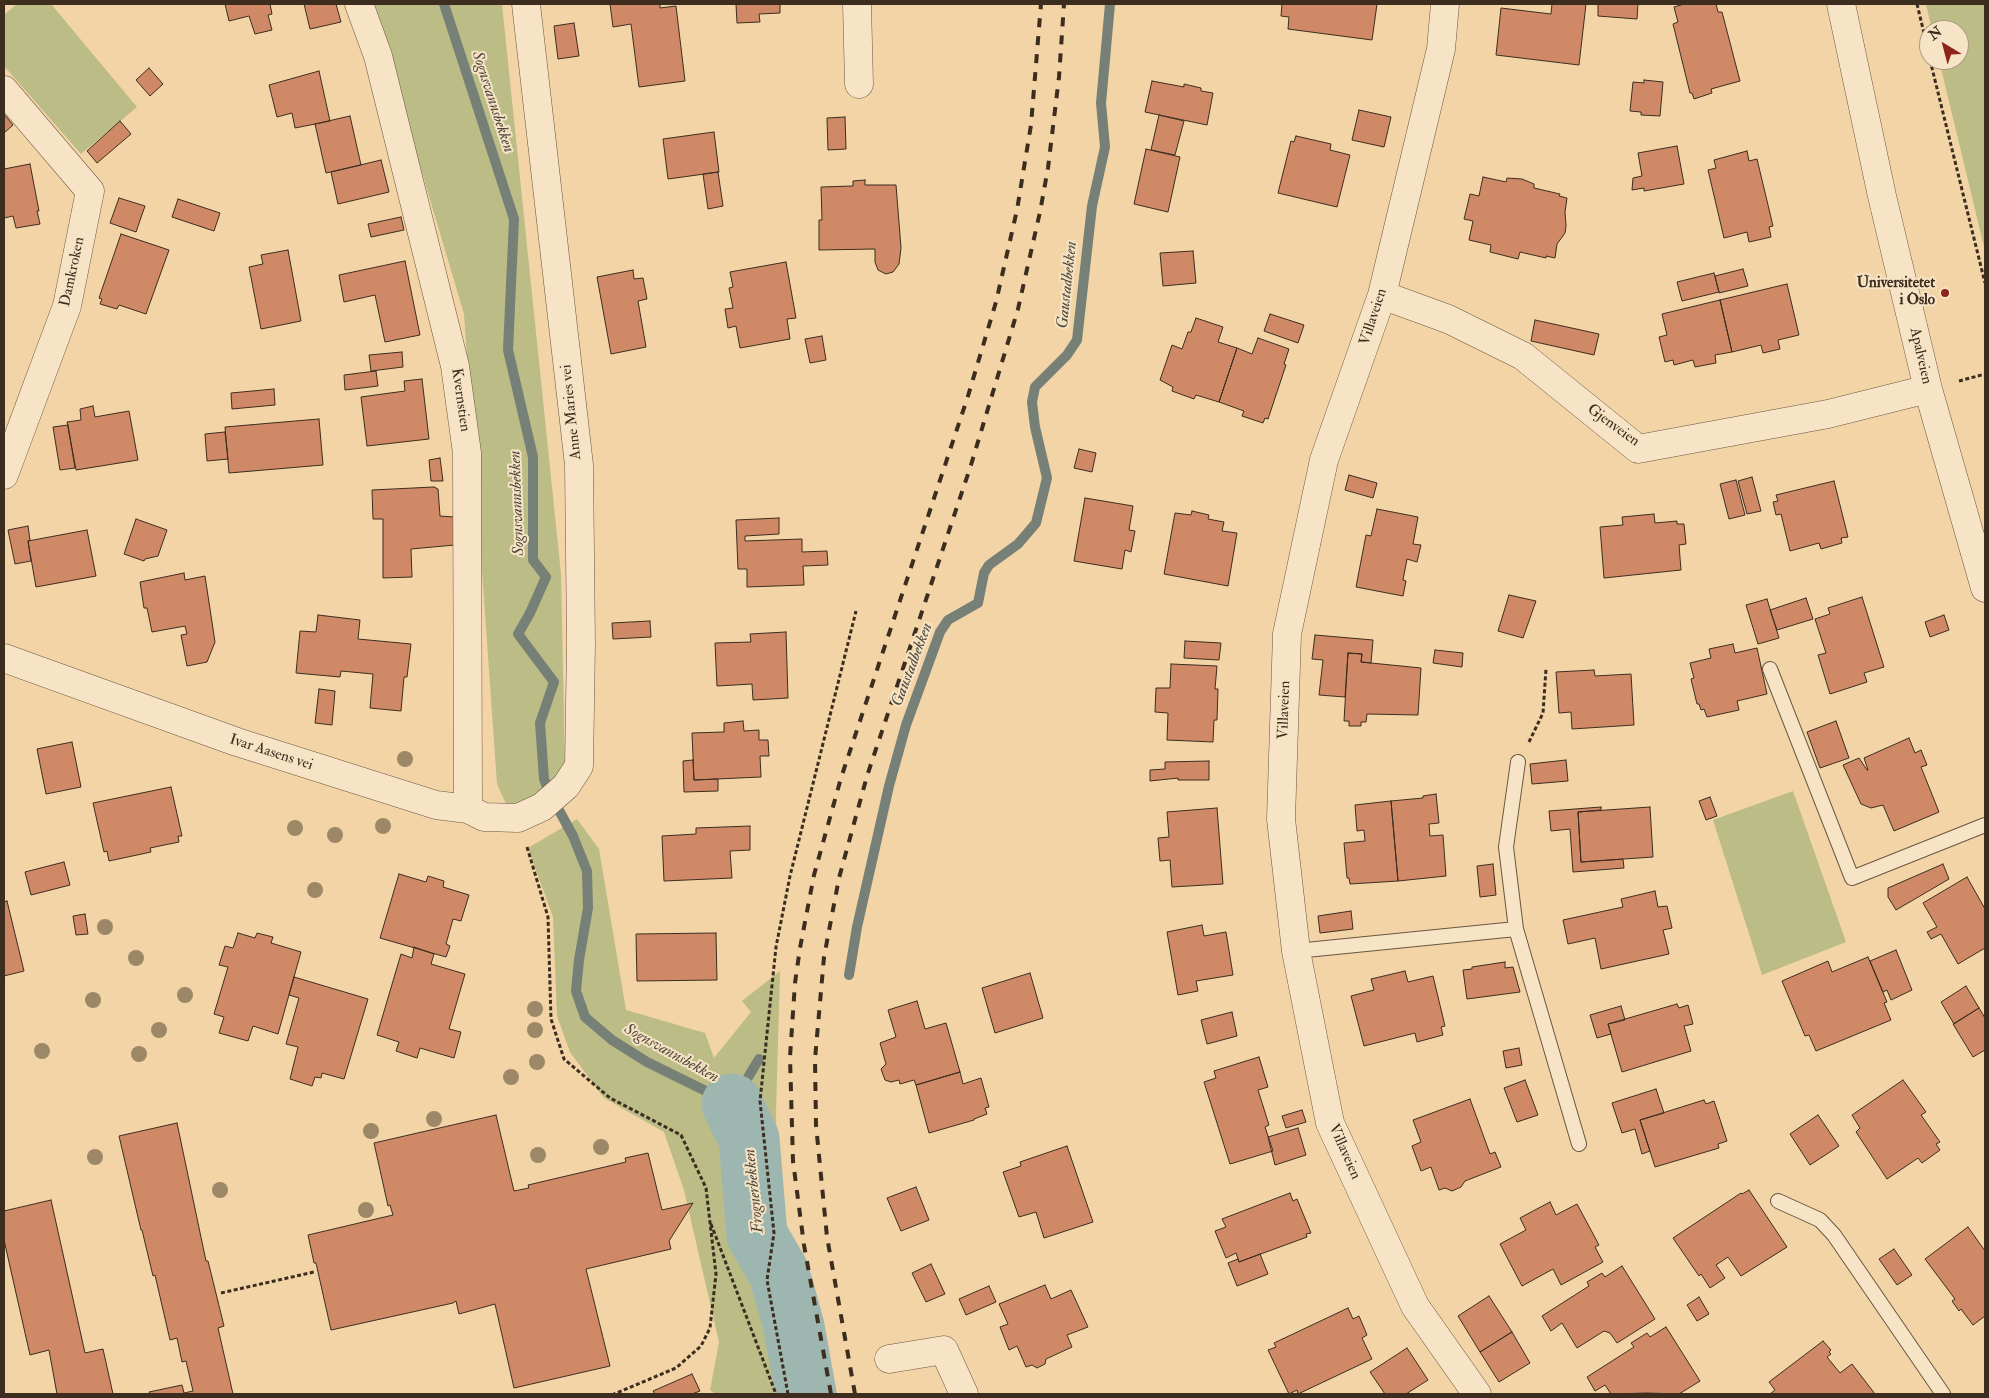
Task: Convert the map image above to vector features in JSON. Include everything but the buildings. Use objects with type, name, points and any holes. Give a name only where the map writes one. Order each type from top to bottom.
[{"type":"street","name":"Kvernstien","points":[[359,4],[378,56],[456,366],[467,452],[468,809]]},
{"type":"street","name":"Anne Maries vei","points":[[526,4],[579,465],[581,644],[579,766],[566,786],[530,812]]},
{"type":"street","points":[[857,4],[859,84]]},
{"type":"street","name":"Villaveien","points":[[1445,4],[1441,49],[1382,295],[1324,460],[1287,634],[1282,819],[1296,952],[1330,1123],[1415,1306],[1477,1394]]},
{"type":"street","name":"Apalveien","points":[[1841,4],[1882,196],[1928,389],[1985,588]]},
{"type":"street","name":"Damkroken","points":[[4,90],[90,191],[67,306],[4,475]]},
{"type":"street","name":"Gjenveien","points":[[1382,295],[1448,319],[1523,356],[1638,449],[1828,414],[1928,389]]},
{"type":"street","name":"Ivar Aasens vei","points":[[4,658],[237,742],[436,805],[468,809],[484,817],[530,812]]},
{"type":"street","points":[[889,1358],[944,1350],[964,1394]]},
{"type":"lane","points":[[1770,669],[1852,878],[1985,825]]},
{"type":"lane","points":[[1518,762],[1506,847],[1516,929],[1579,1144]]},
{"type":"lane","points":[[1296,952],[1516,929]]},
{"type":"lane","points":[[1778,1201],[1820,1220],[1834,1236],[1943,1394]]},
{"type":"path","points":[[1917,4],[1921,20]]},
{"type":"path","points":[[1932,70],[1985,283]]},
{"type":"path","points":[[788,1394],[767,1280],[774,1233],[760,1101],[776,946],[790,876],[856,612]]},
{"type":"path","points":[[1518,762],[1543,713],[1546,669]]},
{"type":"path","points":[[530,812],[548,917],[552,1019],[564,1059],[610,1098],[681,1135],[706,1188],[716,1274],[710,1328],[701,1346],[676,1368],[614,1394]]},
{"type":"path","points":[[709,1218],[776,1394]]},
{"type":"path","points":[[221,1293],[314,1272]]},
{"type":"green space","points":[[17,4],[51,4],[137,107],[81,154],[4,66],[4,15]]},
{"type":"green space","points":[[372,4],[502,4],[561,574],[565,767],[531,803],[506,804],[497,784],[464,314]]},
{"type":"green space","points":[[1926,4],[1985,4],[1985,251],[1941,70],[1969,70],[1969,20],[1930,20]]},
{"type":"green space","points":[[1793,791],[1846,942],[1762,975],[1713,820]]},
{"type":"green space","points":[[577,819],[599,849],[626,1010],[705,1033],[714,1058],[751,1012],[742,1001],[780,971],[776,1111],[777,1171],[792,1279],[813,1394],[715,1394],[710,1390],[719,1342],[684,1190],[664,1132],[604,1098],[570,1052],[557,1016],[553,917],[528,848]]},
{"type":"waterway","name":"Sognsvannsbekken","points":[[444,4],[514,219],[508,350],[533,457],[533,560],[546,577],[530,613],[518,634],[554,682],[540,723],[544,779],[573,836],[587,871],[588,908],[576,991],[585,1017],[612,1040],[647,1062],[732,1104],[759,1059]]},
{"type":"waterway","name":"Gaustadbekken","points":[[849,975],[857,927],[889,786],[906,725],[940,632],[948,620],[978,603],[984,573],[989,565],[1018,544],[1036,523],[1047,478],[1035,427],[1032,402],[1035,387],[1067,355],[1077,340],[1092,206],[1105,147],[1101,103],[1110,4]]},
{"type":"waterway","name":"Frognerbekken","points":[[732,1104],[749,1139],[757,1235],[779,1273],[794,1327],[806,1394]]},
{"type":"railway","points":[[831,1394],[804,1245],[793,1161],[790,1057],[795,983],[800,948],[814,875],[841,778],[968,396],[996,302],[1017,210],[1031,125],[1041,4]]},
{"type":"railway","points":[[855,1394],[827,1237],[816,1125],[815,1059],[824,957],[839,878],[867,776],[971,465],[1018,309],[1048,168],[1059,77],[1064,4]]},
{"type":"place","name":"Universitetet i Oslo","points":[[1945,293]]}]
